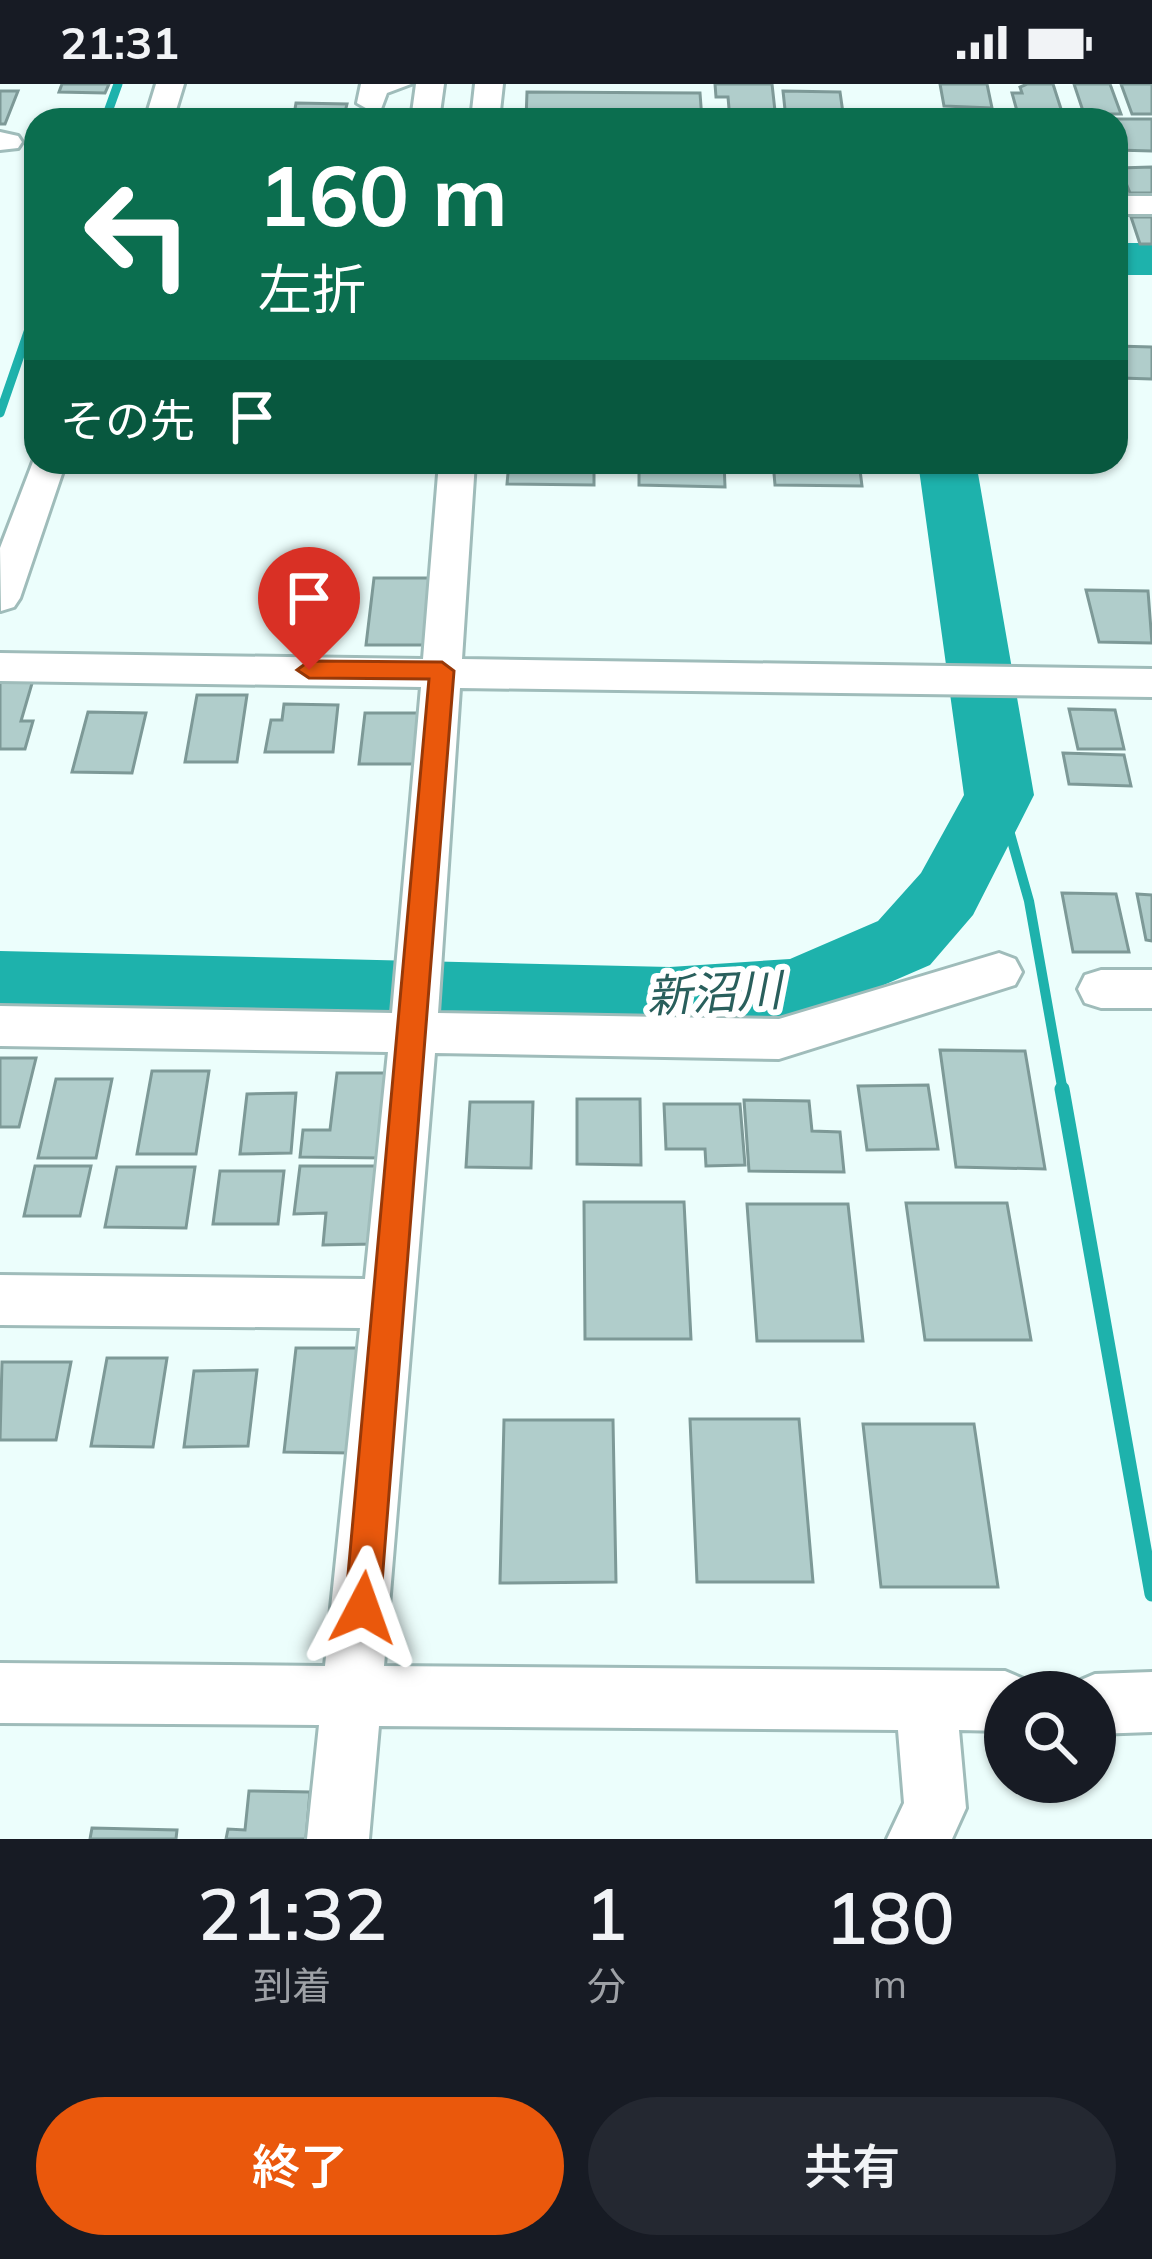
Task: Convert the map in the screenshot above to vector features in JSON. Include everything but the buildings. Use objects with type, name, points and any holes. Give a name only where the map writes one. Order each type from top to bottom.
[{"type":"street","points":[[371,103],[374,86],[398,84]]},
{"type":"street","points":[[2,598],[45,474]]},
{"type":"street","points":[[338,1839],[356,1695],[386,1304],[420,961],[456,474]]},
{"type":"street","points":[[0,667],[1152,683]]},
{"type":"street","points":[[0,1026],[411,1037],[778,1039],[862,1016],[934,983],[999,972]]},
{"type":"street","points":[[1101,988],[1152,989]]},
{"type":"street","points":[[0,1300],[386,1304]]},
{"type":"street","points":[[0,1693],[984,1700]]},
{"type":"street","points":[[918,1839],[935,1808],[926,1699]]},
{"type":"street","points":[[1116,1703],[1152,1702]]},
{"type":"waterway","points":[[109,108],[118,84]]},
{"type":"waterway","name":"新沼川","points":[[1128,259],[1152,259]]},
{"type":"waterway","points":[[0,413],[24,344]]},
{"type":"waterway","name":"新沼川","points":[[0,983],[670,999],[796,991],[904,943],[947,894],[999,795],[949,474]]},
{"type":"waterway","points":[[999,795],[1029,901],[1063,1092]]},
{"type":"waterway","points":[[1062,1089],[1152,1594]]},
{"type":"route","points":[[309,670],[442,671],[363,1608]]}]
